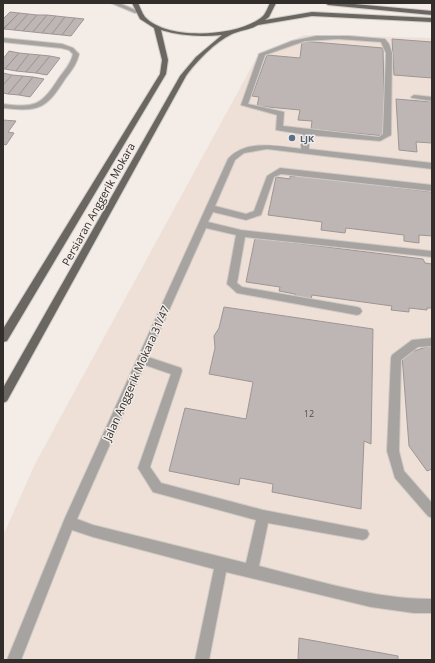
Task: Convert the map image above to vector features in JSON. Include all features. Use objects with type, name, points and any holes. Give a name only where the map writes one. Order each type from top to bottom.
[{"type":"main road","points":[[135,3],[137,12],[144,20],[157,28],[173,33],[191,35],[210,36],[229,34],[258,23],[312,14],[432,20]]},
{"type":"main road","points":[[258,23],[268,16],[273,8],[273,3]]},
{"type":"main road","points":[[328,3],[365,8],[432,13]]},
{"type":"main road","name":"Persiaran Anggerik Mokara","points":[[3,338],[163,74],[165,60],[157,28]]},
{"type":"main road","name":"Persiaran Anggerik Mokara","points":[[3,398],[183,76],[192,63],[204,51],[229,34]]},
{"type":"street","points":[[114,3],[137,12]]},
{"type":"street","points":[[326,37],[383,40],[389,53],[387,135],[380,139],[305,132],[279,128],[281,114],[244,105],[262,54],[293,43],[326,37]]},
{"type":"street","points":[[3,40],[62,46],[75,52],[76,57],[44,104],[37,107],[24,108],[3,106]]},
{"type":"street","points":[[414,97],[432,99]]},
{"type":"street","points":[[305,132],[305,151]]},
{"type":"street","name":"Jalan Anggerik Mokara 31/47","points":[[14,660],[69,522],[232,159],[242,151],[266,147],[432,166]]},
{"type":"street","points":[[210,208],[246,217],[258,214],[271,176],[280,170],[432,188]]},
{"type":"street","points":[[203,224],[241,233],[431,254]]},
{"type":"street","points":[[241,233],[232,284],[240,290],[357,311]]},
{"type":"street","points":[[432,342],[416,343],[396,358],[393,451],[399,474],[432,512]]},
{"type":"street","points":[[142,360],[177,371],[144,468],[157,488],[263,516],[363,534]]},
{"type":"street","points":[[251,572],[263,516]]},
{"type":"street","points":[[69,522],[93,531],[251,572],[371,600],[414,606],[432,606]]},
{"type":"street","points":[[202,660],[221,564]]},
{"type":"shaded area","points":[[304,35],[432,38],[432,660],[3,660],[3,536],[35,464],[258,55]]},
{"type":"building","points":[[10,12],[19,13],[3,29],[3,19]]},
{"type":"building","points":[[19,13],[28,14],[14,30],[4,29]]},
{"type":"building","points":[[28,14],[37,15],[23,31],[14,30]]},
{"type":"building","points":[[37,15],[47,15],[33,32],[23,31]]},
{"type":"building","points":[[47,15],[56,16],[42,33],[33,32]]},
{"type":"building","points":[[56,16],[65,17],[52,34],[42,33]]},
{"type":"building","points":[[65,17],[75,18],[62,35],[52,34]]},
{"type":"building","points":[[75,18],[84,19],[71,36],[62,35]]},
{"type":"building","points":[[392,39],[432,42],[432,78],[394,75]]},
{"type":"building","points":[[302,41],[383,48],[385,136],[311,129],[312,121],[298,120],[300,110],[257,106],[259,97],[252,96],[267,55],[300,58]]},
{"type":"building","points":[[9,51],[19,53],[5,69],[3,69],[3,59]]},
{"type":"building","points":[[19,53],[29,54],[16,71],[5,69]]},
{"type":"building","points":[[29,54],[40,55],[26,72],[16,71]]},
{"type":"building","points":[[40,55],[50,56],[36,73],[26,72]]},
{"type":"building","points":[[50,56],[60,58],[47,75],[36,73]]},
{"type":"building","points":[[3,73],[12,75],[3,85]]},
{"type":"building","points":[[12,75],[23,76],[8,94],[3,93],[3,85]]},
{"type":"building","points":[[23,76],[33,77],[19,95],[8,94]]},
{"type":"building","points":[[33,77],[44,79],[30,97],[19,95]]},
{"type":"building","points":[[396,99],[432,102],[432,143],[416,142],[417,152],[399,150]]},
{"type":"building","points":[[3,120],[16,121],[8,132],[14,133],[6,145],[3,144]]},
{"type":"building","points":[[295,175],[432,192],[432,236],[419,235],[419,243],[404,241],[404,235],[346,228],[345,233],[321,230],[322,222],[268,215],[276,177],[290,179],[290,176],[295,177]]},
{"type":"building","points":[[255,238],[423,259],[425,263],[432,264],[432,308],[427,308],[427,310],[409,308],[409,312],[391,310],[392,306],[312,295],[311,299],[295,297],[295,294],[279,291],[280,287],[246,282]]},
{"type":"building","points":[[224,307],[373,329],[371,444],[364,441],[361,509],[272,492],[273,484],[240,478],[239,485],[169,471],[185,408],[246,419],[253,382],[209,374],[215,348],[214,336],[219,328]]},
{"type":"building","points":[[432,345],[432,469],[427,471],[409,446],[402,355]]},
{"type":"building","points":[[299,638],[398,656],[398,660],[298,660]]},
{"type":"place","name":"LJK","points":[[292,138]]}]
